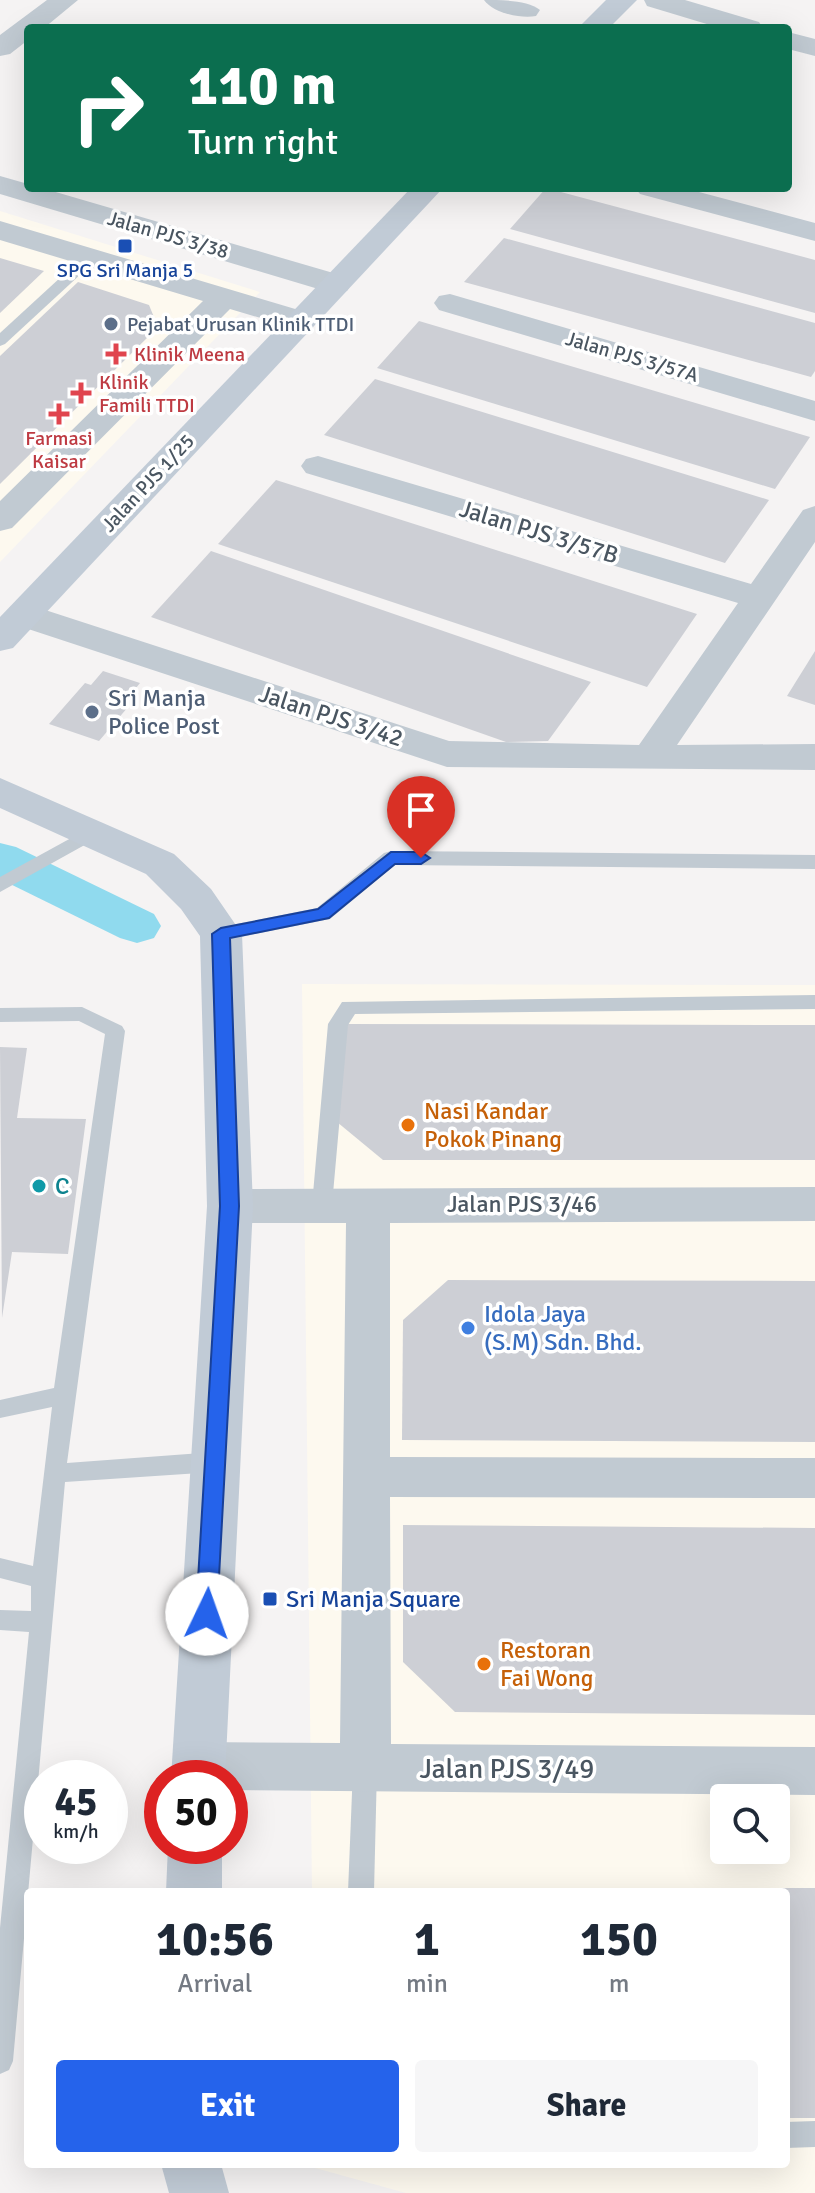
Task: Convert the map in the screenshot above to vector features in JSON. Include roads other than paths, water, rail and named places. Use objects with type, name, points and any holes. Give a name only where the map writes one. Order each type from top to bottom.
[{"type":"main road","points":[[596,24],[623,0]]},
{"type":"main road","name":"Jalan PJS 1/25","points":[[12,627],[424,192]]},
{"type":"main road","points":[[0,792],[160,864],[196,899],[221,934],[230,1206],[199,1760]]},
{"type":"main road","points":[[194,1888],[195,1864]]},
{"type":"main road","points":[[192,2168],[199,2193]]},
{"type":"street","points":[[35,24],[64,0]]},
{"type":"street","points":[[497,0],[526,10]]},
{"type":"street","points":[[657,0],[736,24]]},
{"type":"street","points":[[792,41],[815,48]]},
{"type":"street","name":"Jalan PJS 3/38","points":[[0,185],[336,284]]},
{"type":"street","points":[[665,192],[815,232]]},
{"type":"street","name":"Jalan PJS 3/38","points":[[0,230],[301,321]]},
{"type":"street","points":[[0,520],[224,298]]},
{"type":"street","name":"Jalan PJS 3/57A","points":[[450,303],[815,411]]},
{"type":"street","name":"Jalan PJS 3/57B","points":[[318,466],[759,598]]},
{"type":"street","points":[[649,758],[815,517]]},
{"type":"street","name":"Jalan PJS 3/42","points":[[12,627],[447,754],[815,757]]},
{"type":"street","name":"Jalan PJS 3/46","points":[[230,1206],[815,1204]]},
{"type":"street","points":[[345,1205],[367,1477],[365,1768]]},
{"type":"street","points":[[367,1477],[815,1478]]},
{"type":"street","name":"Jalan PJS 3/49","points":[[248,1771],[365,1768],[815,1771]]},
{"type":"lane","points":[[0,341],[91,257]]},
{"type":"lane","points":[[0,885],[93,832]]},
{"type":"lane","points":[[221,934],[323,914],[391,858],[815,862]]},
{"type":"lane","points":[[345,1205],[338,1024],[349,1007],[815,1002]]},
{"type":"lane","points":[[0,1015],[82,1014],[115,1031],[64,1395],[43,1579],[42,1622],[8,1910],[0,2061]]},
{"type":"lane","points":[[0,1409],[64,1395]]},
{"type":"lane","points":[[57,1473],[215,1462]]},
{"type":"lane","points":[[0,1568],[43,1579]]},
{"type":"lane","points":[[0,1620],[42,1622]]},
{"type":"lane","points":[[361,1888],[365,1768]]},
{"type":"lane","points":[[790,2135],[815,2134]]},
{"type":"waterway","points":[[0,859],[137,926]]},
{"type":"place","name":"SPG Sri Manja 5","points":[[125,246]]},
{"type":"place","name":"Pejabat Urusan Klinik TTDI","points":[[111,324]]},
{"type":"place","name":"Klinik Meena","points":[[116,354]]},
{"type":"place","name":"Klinik Famili TTDI","points":[[81,393]]},
{"type":"place","name":"Farmasi Kaisar","points":[[59,414]]},
{"type":"place","name":"Sri Manja Police Post","points":[[92,712]]},
{"type":"place","name":"Nasi Kandar Pokok Pinang","points":[[408,1125]]},
{"type":"place","name":"C","points":[[39,1186]]},
{"type":"place","name":"Idola Jaya (S.M) Sdn. Bhd.","points":[[468,1328]]},
{"type":"place","name":"Sri Manja Square","points":[[270,1599]]},
{"type":"place","name":"Restoran Fai Wong","points":[[484,1664]]}]
